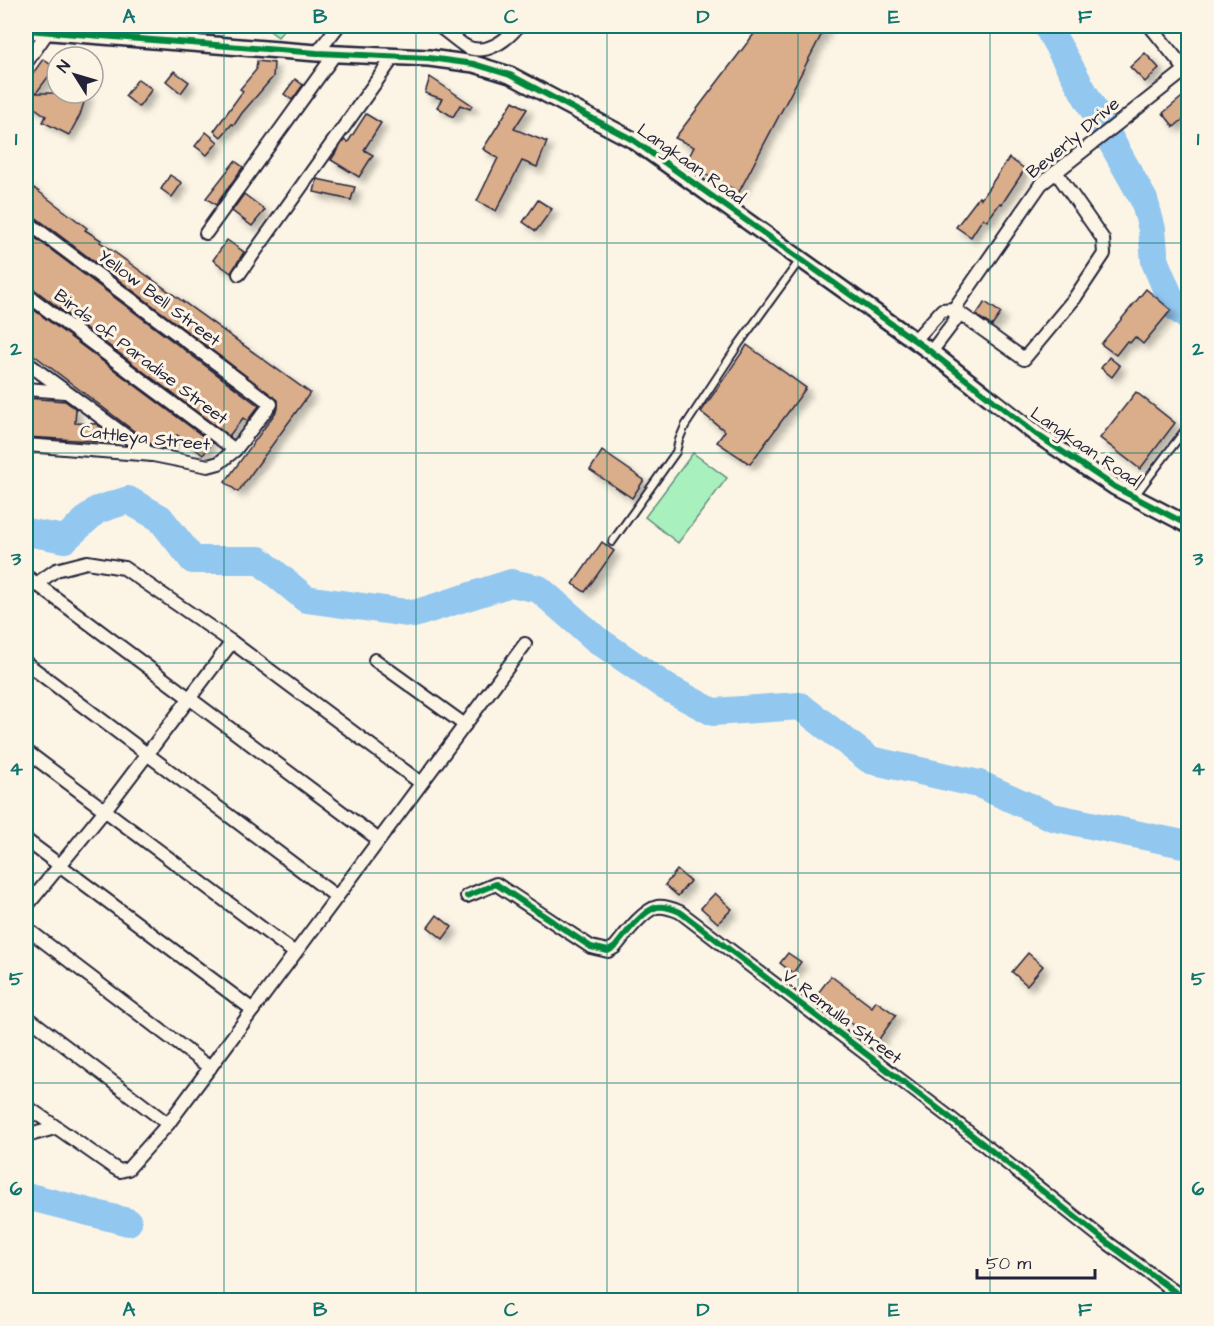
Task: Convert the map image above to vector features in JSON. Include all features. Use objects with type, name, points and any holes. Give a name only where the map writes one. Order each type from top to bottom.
[{"type":"street","points":[[317,53],[338,26]]},
{"type":"street","points":[[439,26],[468,48],[490,49],[511,35],[518,26]]},
{"type":"street","points":[[1150,26],[1188,70]]},
{"type":"street","points":[[26,63],[50,28]]},
{"type":"street","name":"Langkaan Road","points":[[26,30],[50,28],[317,53],[395,55],[474,64],[510,75],[633,140],[931,351],[1036,434],[1114,487],[1188,525]]},
{"type":"street","points":[[206,233],[335,54]]},
{"type":"street","points":[[238,274],[395,55]]},
{"type":"street","name":"Beverly Drive","points":[[931,351],[956,319],[954,309],[1041,184],[1084,148],[1188,70]]},
{"type":"street","points":[[954,309],[1024,358],[1074,299],[1104,254],[1103,239],[1056,172]]},
{"type":"street","name":"Yellow Bell Street","points":[[26,221],[271,404]]},
{"type":"street","name":"Birds of Paradise Street","points":[[26,294],[235,450]]},
{"type":"street","name":"Beverly Drive","points":[[915,340],[942,310],[954,309]]},
{"type":"street","points":[[26,363],[153,455]]},
{"type":"street","points":[[26,389],[66,392]]},
{"type":"street","name":"Cattleya Street","points":[[26,445],[153,455],[208,465],[219,463],[235,450],[271,404]]},
{"type":"street","points":[[26,591],[31,579],[87,562],[124,568],[232,642],[421,783]]},
{"type":"street","points":[[31,579],[379,840]]},
{"type":"street","points":[[26,907],[105,810],[232,642]]},
{"type":"street","points":[[26,1106],[120,1171],[128,1170],[168,1124],[525,644]]},
{"type":"street","points":[[375,660],[465,725]]},
{"type":"street","points":[[26,663],[337,897]]},
{"type":"street","points":[[26,751],[295,953]]},
{"type":"street","points":[[26,840],[253,1010]]},
{"type":"street","name":"V. Remulla Street","points":[[467,897],[496,884],[591,947],[608,951],[615,947],[647,911],[657,907],[680,912],[1108,1243],[1186,1300]]},
{"type":"street","points":[[26,928],[210,1068]]},
{"type":"street","points":[[26,1016],[168,1124]]},
{"type":"street","points":[[26,1136],[56,1128]]},
{"type":"lane","points":[[612,542],[676,452],[685,426],[739,344],[800,259]]},
{"type":"lane","points":[[1134,498],[1188,426]]},
{"type":"green space","points":[[263,26],[287,26],[278,37]]},
{"type":"green space","points":[[693,453],[727,478],[678,543],[645,517]]},
{"type":"building","points":[[760,26],[826,26],[739,192],[685,164],[694,147],[675,138]]},
{"type":"building","points":[[1145,53],[1159,68],[1145,82],[1130,67]]},
{"type":"building","points":[[43,59],[45,60],[45,81],[36,93],[45,93],[45,105],[83,105],[69,135],[43,122],[46,116],[28,103],[26,107],[26,83]]},
{"type":"building","points":[[257,61],[274,63],[273,77],[234,125],[232,124],[221,137],[214,131],[243,91],[240,89],[256,70]]},
{"type":"building","points":[[174,71],[189,82],[181,93],[166,81]]},
{"type":"building","points":[[430,77],[472,105],[470,109],[460,105],[453,117],[437,107],[442,99],[425,93]]},
{"type":"building","points":[[138,79],[152,89],[139,107],[125,96]]},
{"type":"building","points":[[295,79],[303,85],[292,100],[284,94]]},
{"type":"building","points":[[1188,92],[1188,115],[1174,127],[1163,113]]},
{"type":"building","points":[[513,101],[527,109],[514,129],[547,142],[537,167],[522,161],[496,211],[477,201],[498,158],[483,149]]},
{"type":"building","points":[[366,114],[381,123],[364,150],[373,155],[359,177],[331,160],[344,140],[348,142]]},
{"type":"building","points":[[206,132],[218,142],[207,155],[195,146]]},
{"type":"building","points":[[1009,158],[1025,169],[1002,204],[1000,203],[987,221],[983,218],[971,237],[956,227],[979,197],[981,199]]},
{"type":"building","points":[[235,161],[243,167],[216,205],[206,198]]},
{"type":"building","points":[[170,175],[182,183],[172,197],[161,189]]},
{"type":"building","points":[[317,179],[355,187],[351,200],[314,192]]},
{"type":"building","points":[[26,182],[87,228],[85,230],[101,240],[100,242],[310,393],[238,492],[225,482],[278,409],[278,400],[31,214],[26,213]]},
{"type":"building","points":[[244,194],[265,210],[252,226],[232,211]]},
{"type":"building","points":[[538,200],[552,209],[536,231],[523,222]]},
{"type":"building","points":[[26,231],[259,406],[247,421],[243,418],[229,436],[31,287],[26,286]]},
{"type":"building","points":[[227,240],[244,252],[231,273],[213,260]]},
{"type":"building","points":[[1146,289],[1171,310],[1143,344],[1135,337],[1130,343],[1127,341],[1116,355],[1101,344]]},
{"type":"building","points":[[985,302],[1001,313],[992,326],[976,315]]},
{"type":"building","points":[[26,304],[212,443],[203,455],[177,435],[166,449],[155,447],[26,349]]},
{"type":"building","points":[[747,345],[806,388],[750,464],[717,442],[725,431],[701,412]]},
{"type":"building","points":[[1109,357],[1120,366],[1112,377],[1101,368]]},
{"type":"building","points":[[1136,392],[1175,423],[1140,469],[1100,438]]},
{"type":"building","points":[[26,398],[65,401],[76,409],[75,423],[96,424],[110,434],[109,442],[26,437]]},
{"type":"building","points":[[602,451],[644,480],[632,498],[590,470]]},
{"type":"building","points":[[602,542],[614,551],[585,592],[573,584]]},
{"type":"building","points":[[677,870],[690,881],[678,896],[665,885]]},
{"type":"building","points":[[715,893],[732,909],[718,923],[701,908]]},
{"type":"building","points":[[437,915],[452,927],[443,939],[428,927]]},
{"type":"building","points":[[788,953],[801,962],[793,973],[780,963]]},
{"type":"building","points":[[1028,953],[1043,966],[1027,985],[1012,972]]},
{"type":"building","points":[[831,976],[872,1007],[876,1001],[896,1015],[877,1042],[815,997]]},
{"type":"waterway","points":[[1047,26],[1144,200],[1152,229],[1155,262],[1173,305],[1188,317]]},
{"type":"waterway","points":[[26,532],[65,539],[97,510],[128,500],[160,518],[193,560],[259,560],[306,599],[414,614],[511,583],[539,589],[596,639],[666,687],[713,712],[800,706],[870,760],[979,784],[1052,817],[1188,845]]},
{"type":"waterway","points":[[26,1199],[34,1198],[128,1222]]},
{"type":"cycle path","points":[[26,30],[317,53],[429,58],[474,64],[510,75],[633,140],[931,352],[1036,434],[1115,487],[1188,525]]},
{"type":"cycle path","points":[[467,896],[496,884],[591,947],[608,951],[615,947],[634,924],[652,909],[663,907],[680,912],[949,1117],[1108,1243],[1186,1300]]}]
